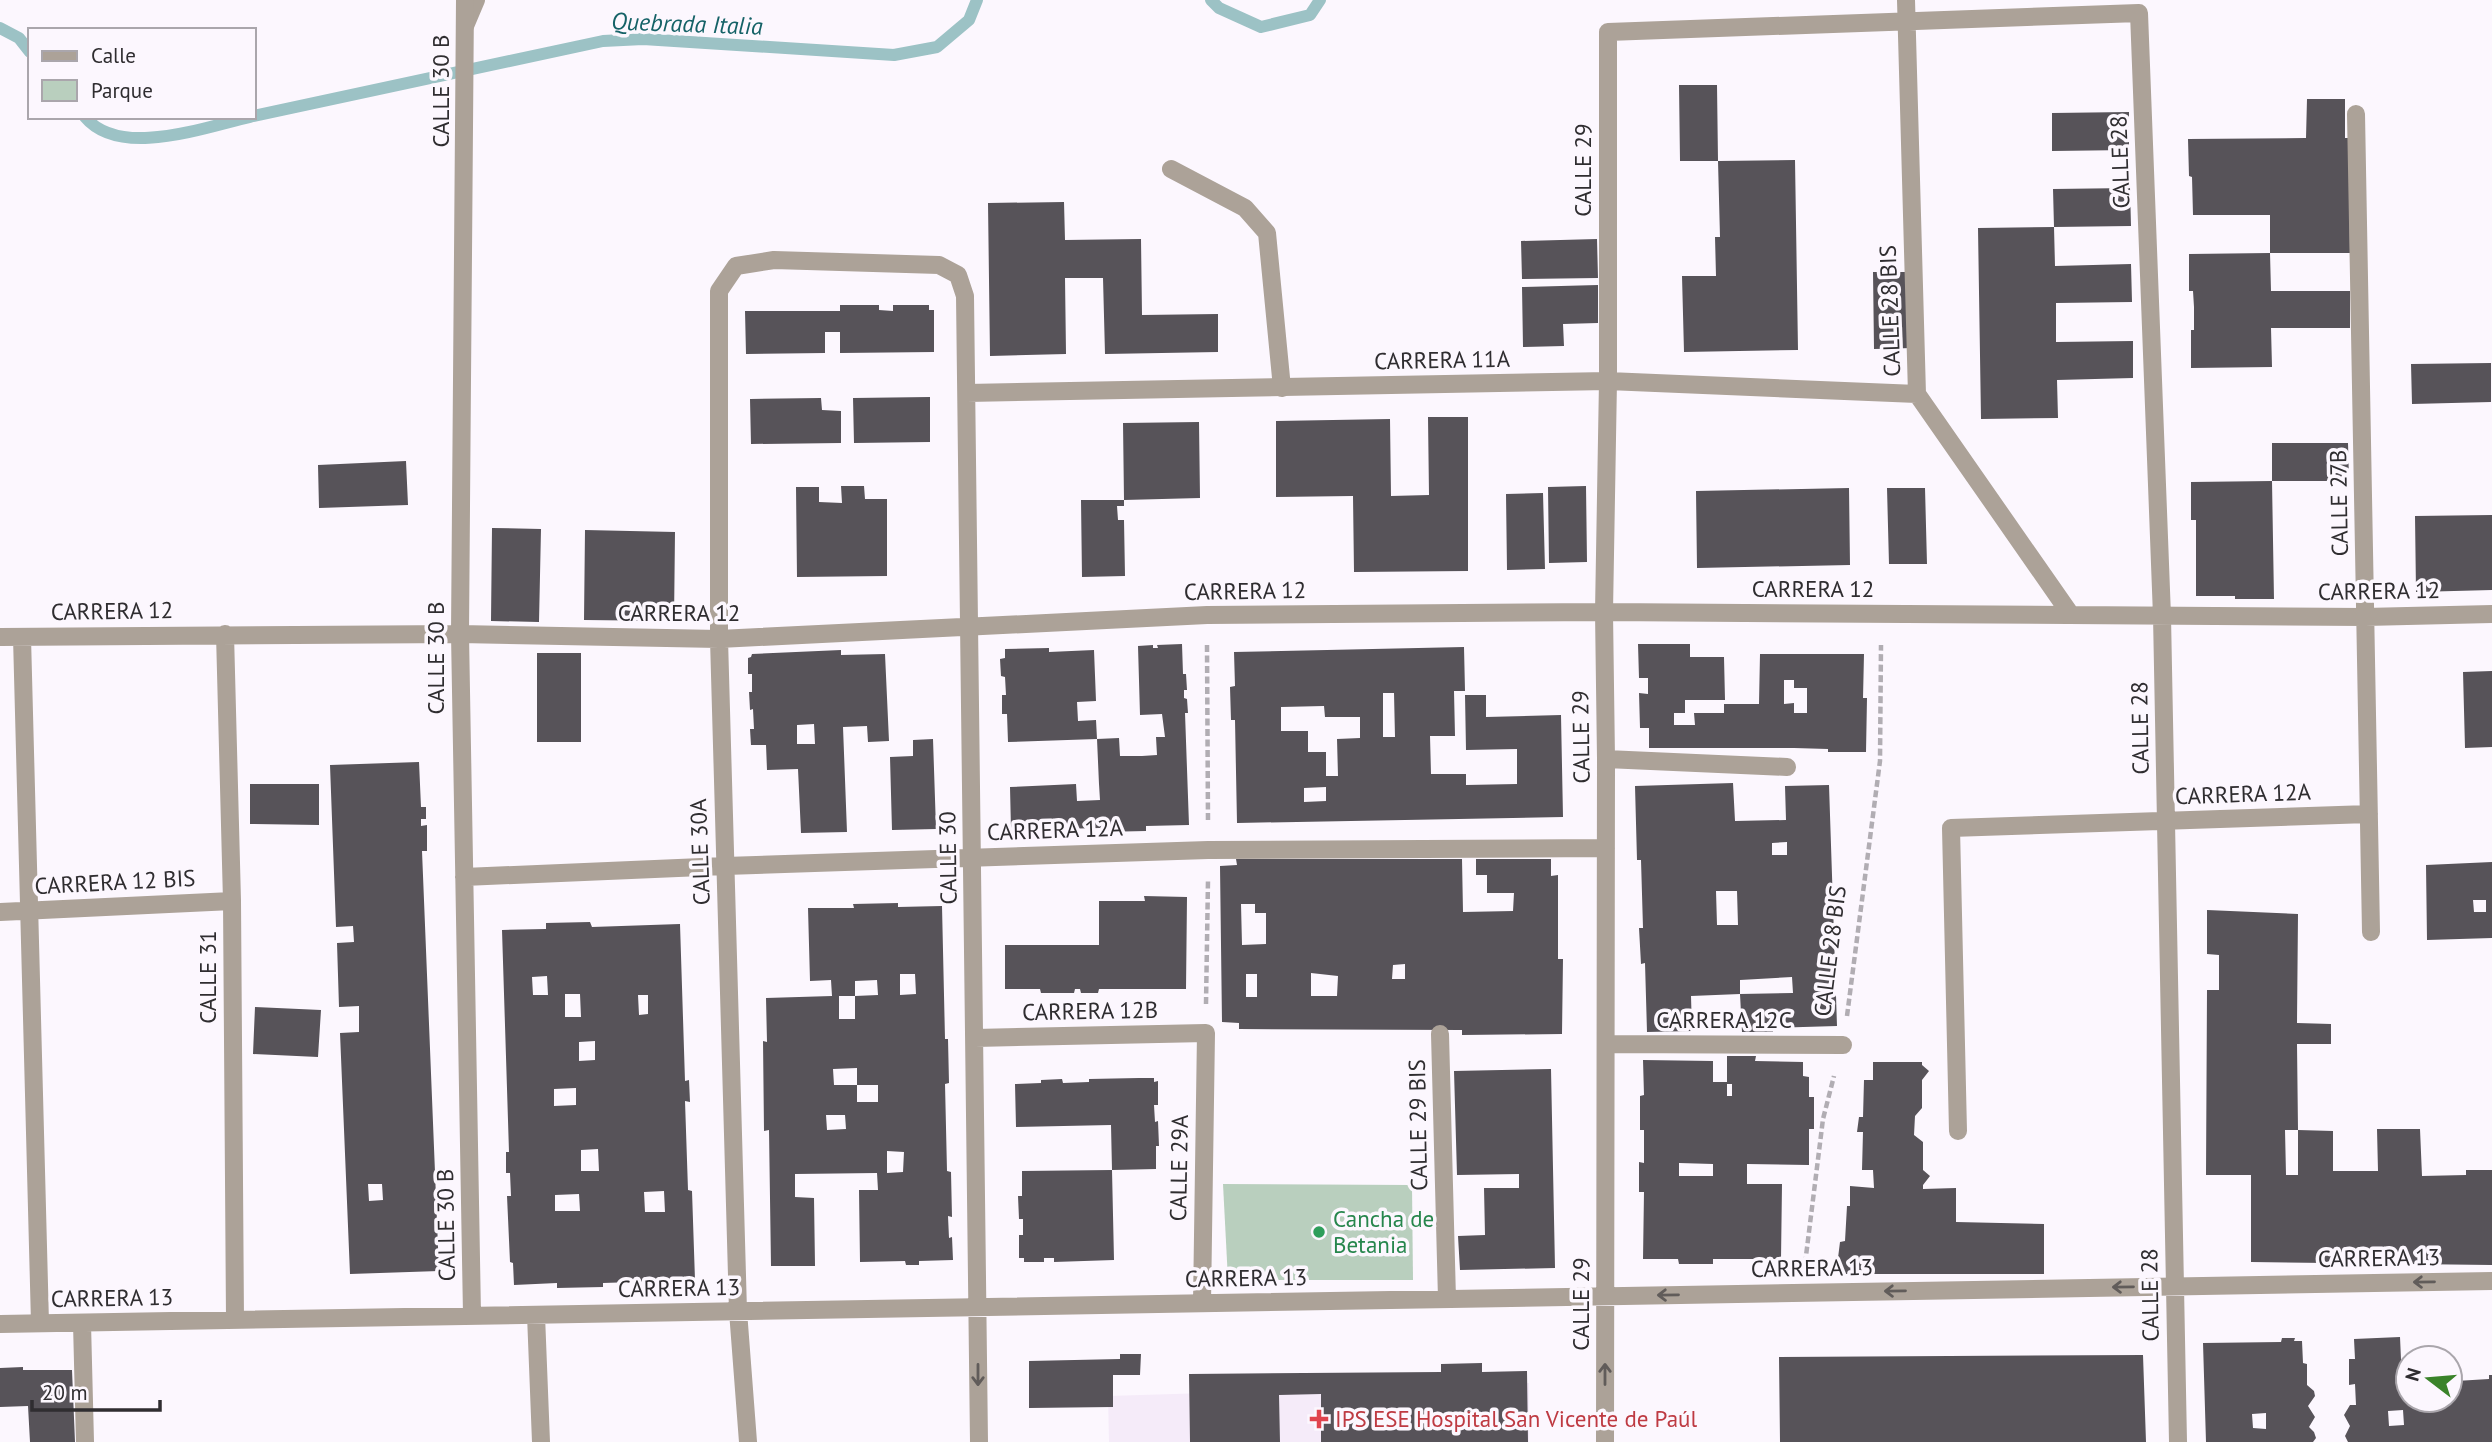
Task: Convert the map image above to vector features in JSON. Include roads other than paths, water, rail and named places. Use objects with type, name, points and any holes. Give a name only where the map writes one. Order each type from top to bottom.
[{"type":"street","name":"CALLE 30 B","points":[[465,0],[460,634],[472,1315]]},
{"type":"street","points":[[466,26],[476,0]]},
{"type":"street","name":"CALLE 28 BIS","points":[[1906,0],[1917,394],[2071,615]]},
{"type":"street","name":"CALLE 28","points":[[1907,21],[2139,13],[2162,616],[2178,1442]]},
{"type":"street","name":"CALLE 29","points":[[1605,1442],[1604,612],[1608,381],[1608,32],[1907,21]]},
{"type":"street","name":"CALLE 27B","points":[[2356,114],[2371,933]]},
{"type":"street","points":[[1171,169],[1245,208],[1266,233],[1282,388]]},
{"type":"street","name":"CALLE 30A","points":[[748,1442],[738,1311],[719,639],[719,291],[736,266],[774,260],[939,265],[958,275]]},
{"type":"street","name":"CALLE 30","points":[[958,275],[965,296],[967,393],[967,628],[973,857],[979,1442]]},
{"type":"street","name":"CARRERA 11A","points":[[967,393],[1608,381],[1917,394]]},
{"type":"street","name":"CARRERA 12","points":[[0,636],[460,634],[719,639],[1207,615],[1604,612],[2365,617],[2492,614]]},
{"type":"street","name":"CALLE 31","points":[[225,634],[232,901],[235,1320]]},
{"type":"street","points":[[22,637],[40,1323]]},
{"type":"street","points":[[1606,759],[1787,767]]},
{"type":"street","name":"CARRERA 12A","points":[[1958,1131],[1951,828],[2369,814]]},
{"type":"street","name":"CARRERA 12A","points":[[464,877],[1208,850],[1606,848]]},
{"type":"street","name":"CARRERA 12 BIS","points":[[0,912],[232,901]]},
{"type":"street","name":"CARRERA 12B","points":[[975,1038],[1206,1033]]},
{"type":"street","name":"CALLE 29A","points":[[1202,1303],[1206,1033]]},
{"type":"street","name":"CALLE 29 BIS","points":[[1440,1034],[1447,1298]]},
{"type":"street","name":"CARRERA 12C","points":[[1605,1044],[1843,1045]]},
{"type":"street","name":"CARRERA 13","points":[[0,1324],[2492,1281]]},
{"type":"street","points":[[536,1315],[541,1442]]},
{"type":"street","points":[[82,1323],[85,1442]]},
{"type":"waterway","name":"Quebrada Italia","points":[[256,116],[603,41],[643,39],[894,55],[937,47],[969,20],[977,0]]},
{"type":"waterway","points":[[1211,0],[1219,8],[1261,27],[1310,15],[1320,0]]},
{"type":"waterway","name":"Quebrada Italia","points":[[0,28],[19,38],[28,49]]},
{"type":"waterway","name":"Quebrada Italia","points":[[88,119],[100,129],[119,136],[141,138],[187,132],[242,119]]},
{"type":"place","name":"Cancha de Betania","points":[[1319,1232]]},
{"type":"place","name":"IPS ESE Hospital San Vicente de Paúl","points":[[1319,1419]]}]
